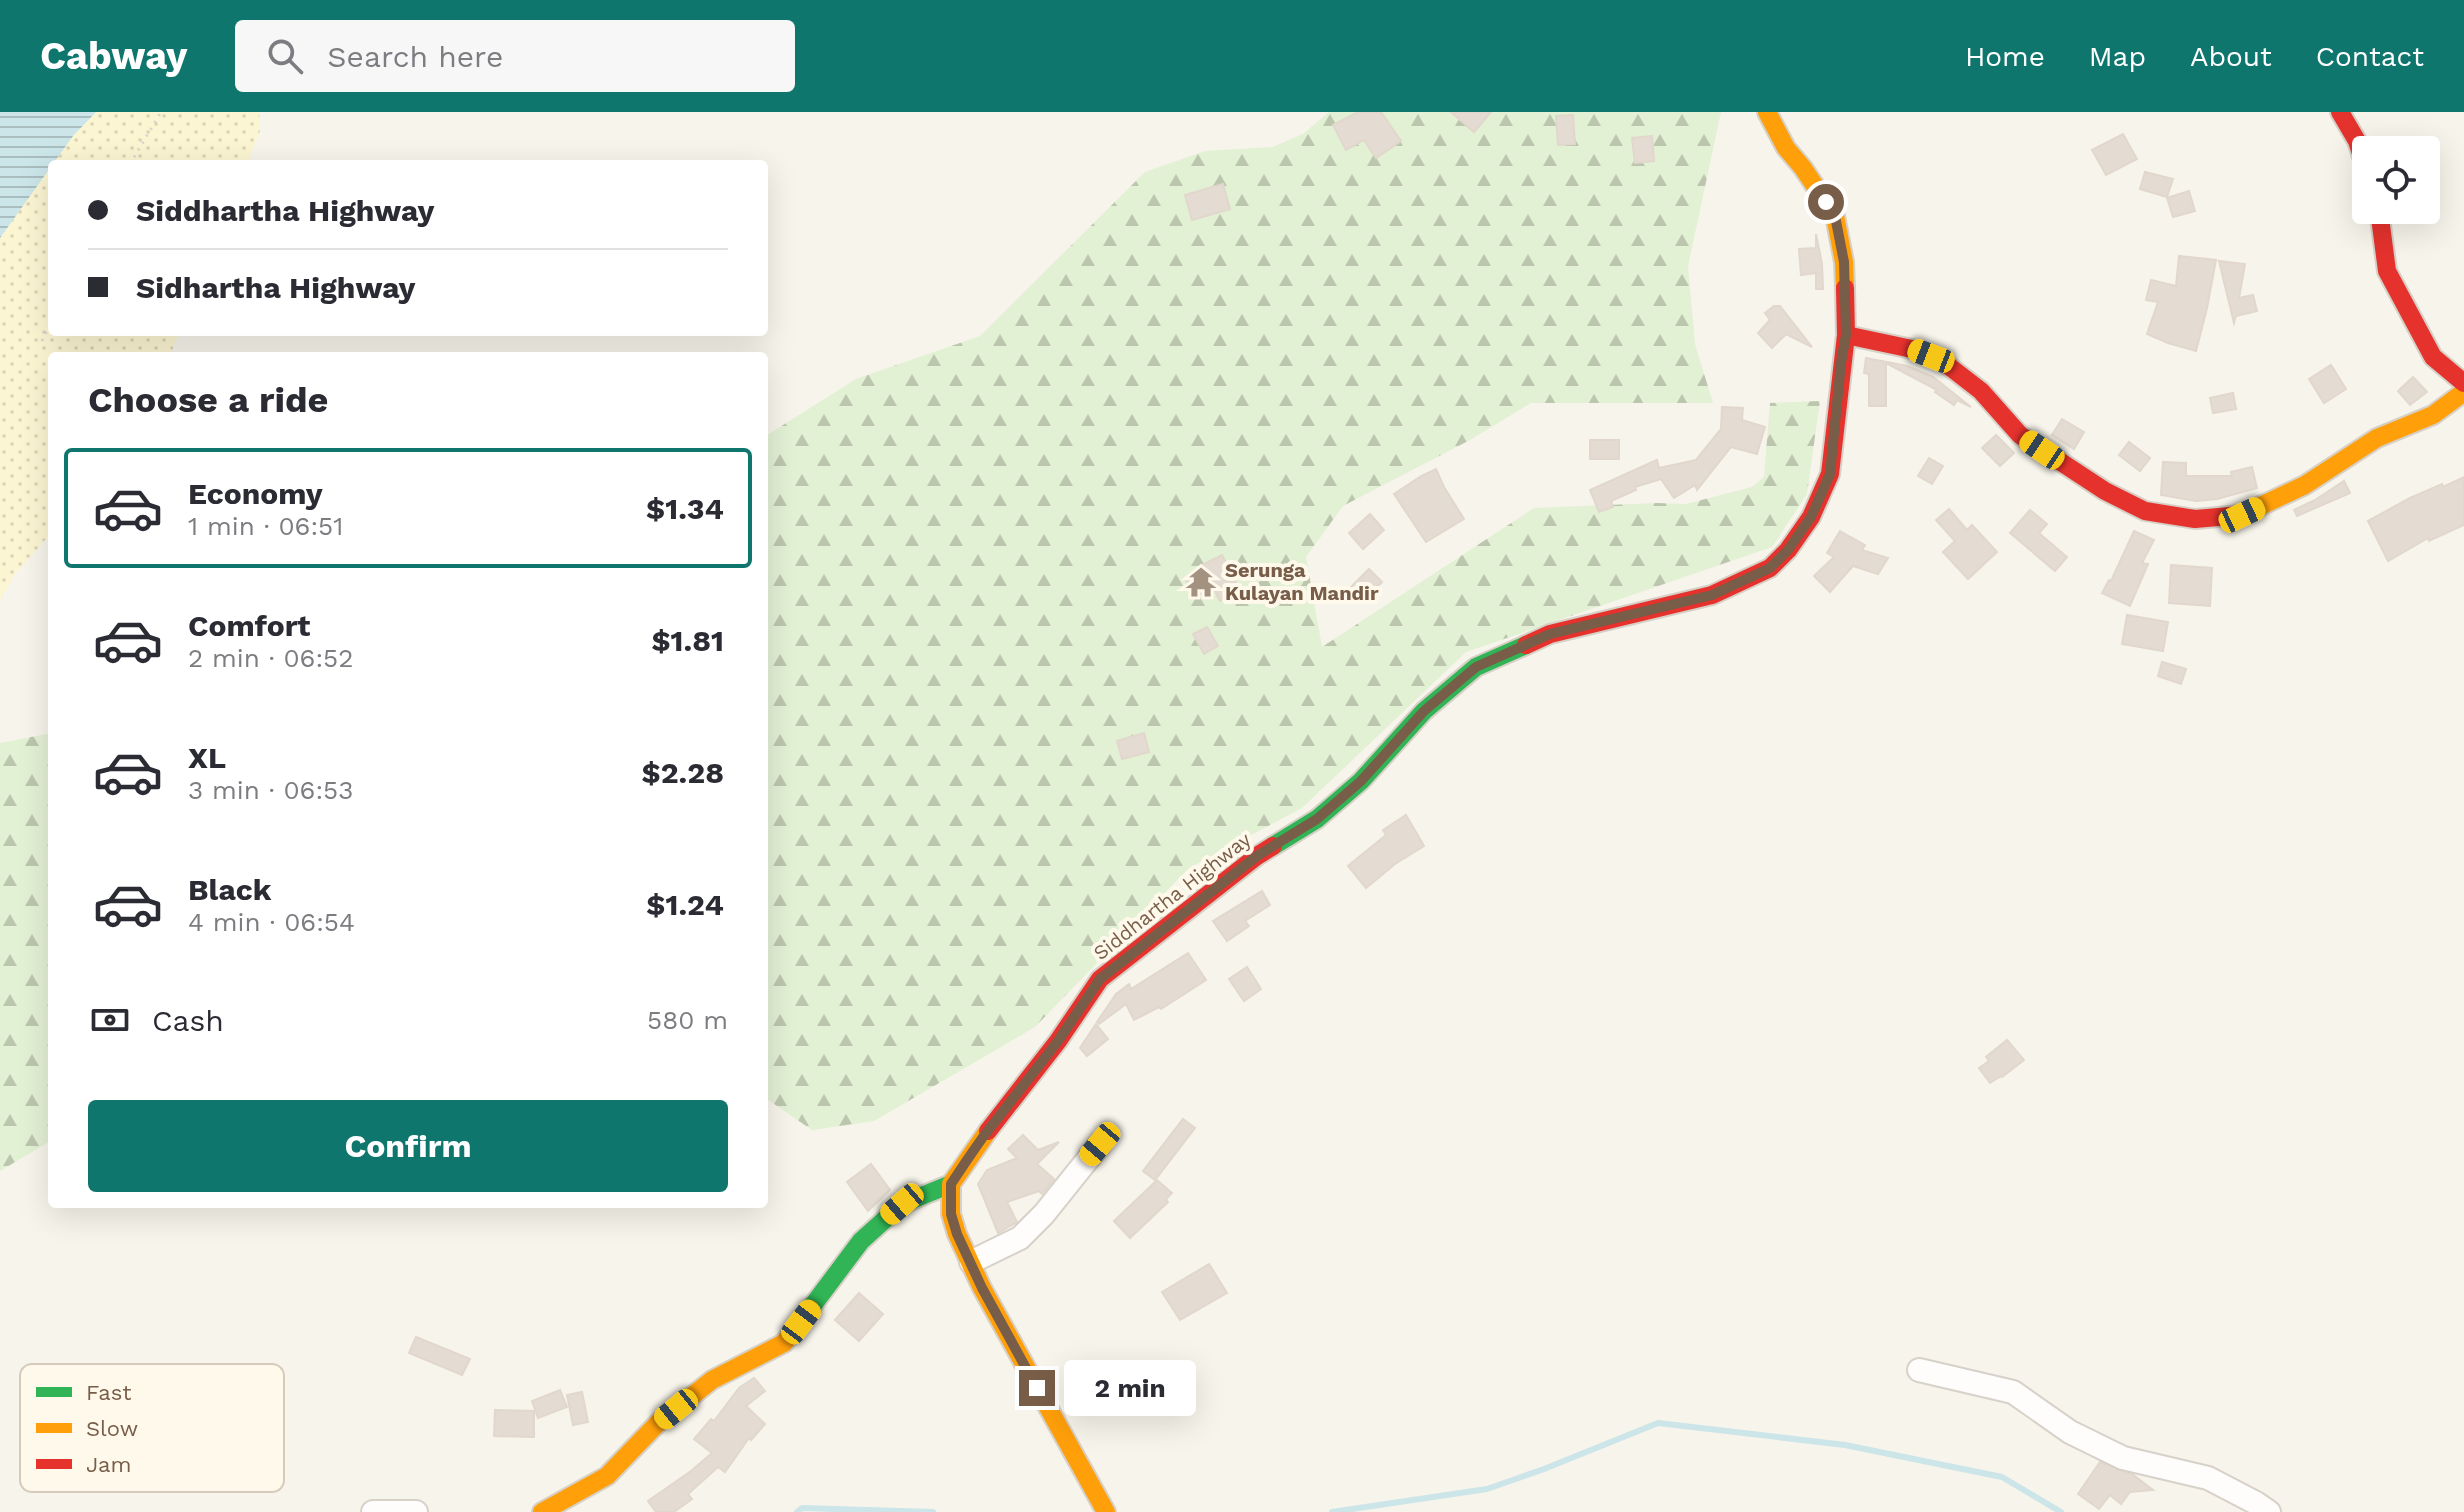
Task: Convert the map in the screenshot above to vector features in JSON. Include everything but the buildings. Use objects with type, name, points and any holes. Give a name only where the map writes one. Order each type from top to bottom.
[{"type":"main road","name":"Siddhartha Highway","points":[[951,1184],[983,1137],[1058,1041],[1100,979],[1257,856],[1317,819],[1361,781],[1424,711],[1476,667],[1550,634],[1712,595],[1770,568],[1788,550],[1811,517],[1830,474],[1846,335],[1844,262],[1835,216],[1786,148],[1767,112]]},
{"type":"main road","points":[[2340,112],[2354,136]]},
{"type":"main road","points":[[2381,224],[2387,271],[2433,357],[2464,383]]},
{"type":"main road","points":[[1846,335],[1912,349],[1941,360],[1981,391],[2020,435],[2105,491],[2145,511],[2195,519],[2242,515],[2305,485],[2377,438],[2433,415],[2464,392]]},
{"type":"main road","points":[[542,1512],[607,1476],[658,1423],[712,1380],[784,1343],[861,1241],[902,1204],[951,1184],[951,1214],[982,1288],[1106,1512]]},
{"type":"street","points":[[971,1262],[1020,1238],[1044,1214],[1100,1144]]},
{"type":"street","points":[[1919,1370],[2013,1392],[2070,1432],[2123,1458],[2208,1478],[2269,1512]]},
{"type":"street","points":[[373,1512],[416,1512]]},
{"type":"path","points":[[132,160],[161,112]]},
{"type":"path","points":[[42,341],[48,328]]},
{"type":"green space","points":[[1329,112],[1721,112],[1688,266],[1695,344],[1713,403],[1531,403],[1470,440],[1343,506],[1306,557],[1322,647],[1534,508],[1686,504],[1752,487],[1764,477],[1770,403],[1820,401],[1807,494],[1772,547],[1466,652],[1302,808],[1189,868],[1035,1027],[874,1121],[812,1130],[768,1100],[768,434],[856,379],[980,336],[1145,172],[1205,151],[1273,147],[1303,134]]},
{"type":"green space","points":[[48,734],[48,1142],[0,1171],[0,743]]},
{"type":"sand","points":[[96,112],[259,112],[260,131],[249,160],[56,160]]},
{"type":"sand","points":[[48,171],[48,336],[178,336],[172,352],[48,352],[48,537],[15,574],[0,600],[0,238]]},
{"type":"water","points":[[0,112],[96,112],[56,160],[48,160],[48,171],[0,238]]},
{"type":"waterway","points":[[1332,1512],[1487,1489],[1658,1423],[1845,1445],[2002,1477],[2061,1512]]},
{"type":"waterway","points":[[797,1512],[802,1508],[933,1512]]},
{"type":"traffic: fast","points":[[1273,846],[1317,819],[1361,781],[1424,711],[1476,667],[1526,645]]},
{"type":"traffic: fast","points":[[810,1309],[861,1241],[902,1204],[951,1184]]},
{"type":"traffic: slow","points":[[1767,112],[1786,148],[1835,216],[1844,262],[1845,288]]},
{"type":"traffic: slow","points":[[2250,511],[2305,485],[2377,438],[2433,415],[2464,392]]},
{"type":"traffic: slow","points":[[988,1131],[951,1184],[951,1214],[957,1234],[982,1288],[1106,1512]]},
{"type":"traffic: slow","points":[[542,1512],[607,1476],[658,1423],[712,1380],[784,1343],[810,1309]]},
{"type":"traffic: jam","points":[[2340,112],[2354,136]]},
{"type":"traffic: jam","points":[[2381,224],[2387,271],[2433,357],[2464,383]]},
{"type":"traffic: jam","points":[[1526,645],[1550,634],[1712,595],[1770,568],[1788,550],[1811,517],[1830,474],[1846,335],[1845,288]]},
{"type":"traffic: jam","points":[[1846,335],[1912,349],[1941,360],[1981,391],[2020,435],[2105,491],[2145,511],[2195,519],[2242,515],[2250,511]]},
{"type":"traffic: jam","points":[[988,1131],[1058,1041],[1100,979],[1273,846]]},
{"type":"place","name":"Serunga Kulayan Mandir","points":[[1201,582]]},
{"type":"route","points":[[1037,1388],[982,1288],[957,1234],[951,1214],[951,1184],[983,1137],[1058,1041],[1100,979],[1257,856],[1317,819],[1361,781],[1424,711],[1476,667],[1550,634],[1712,595],[1770,568],[1788,550],[1811,517],[1830,474],[1846,335],[1844,262],[1835,216],[1826,202]]}]
